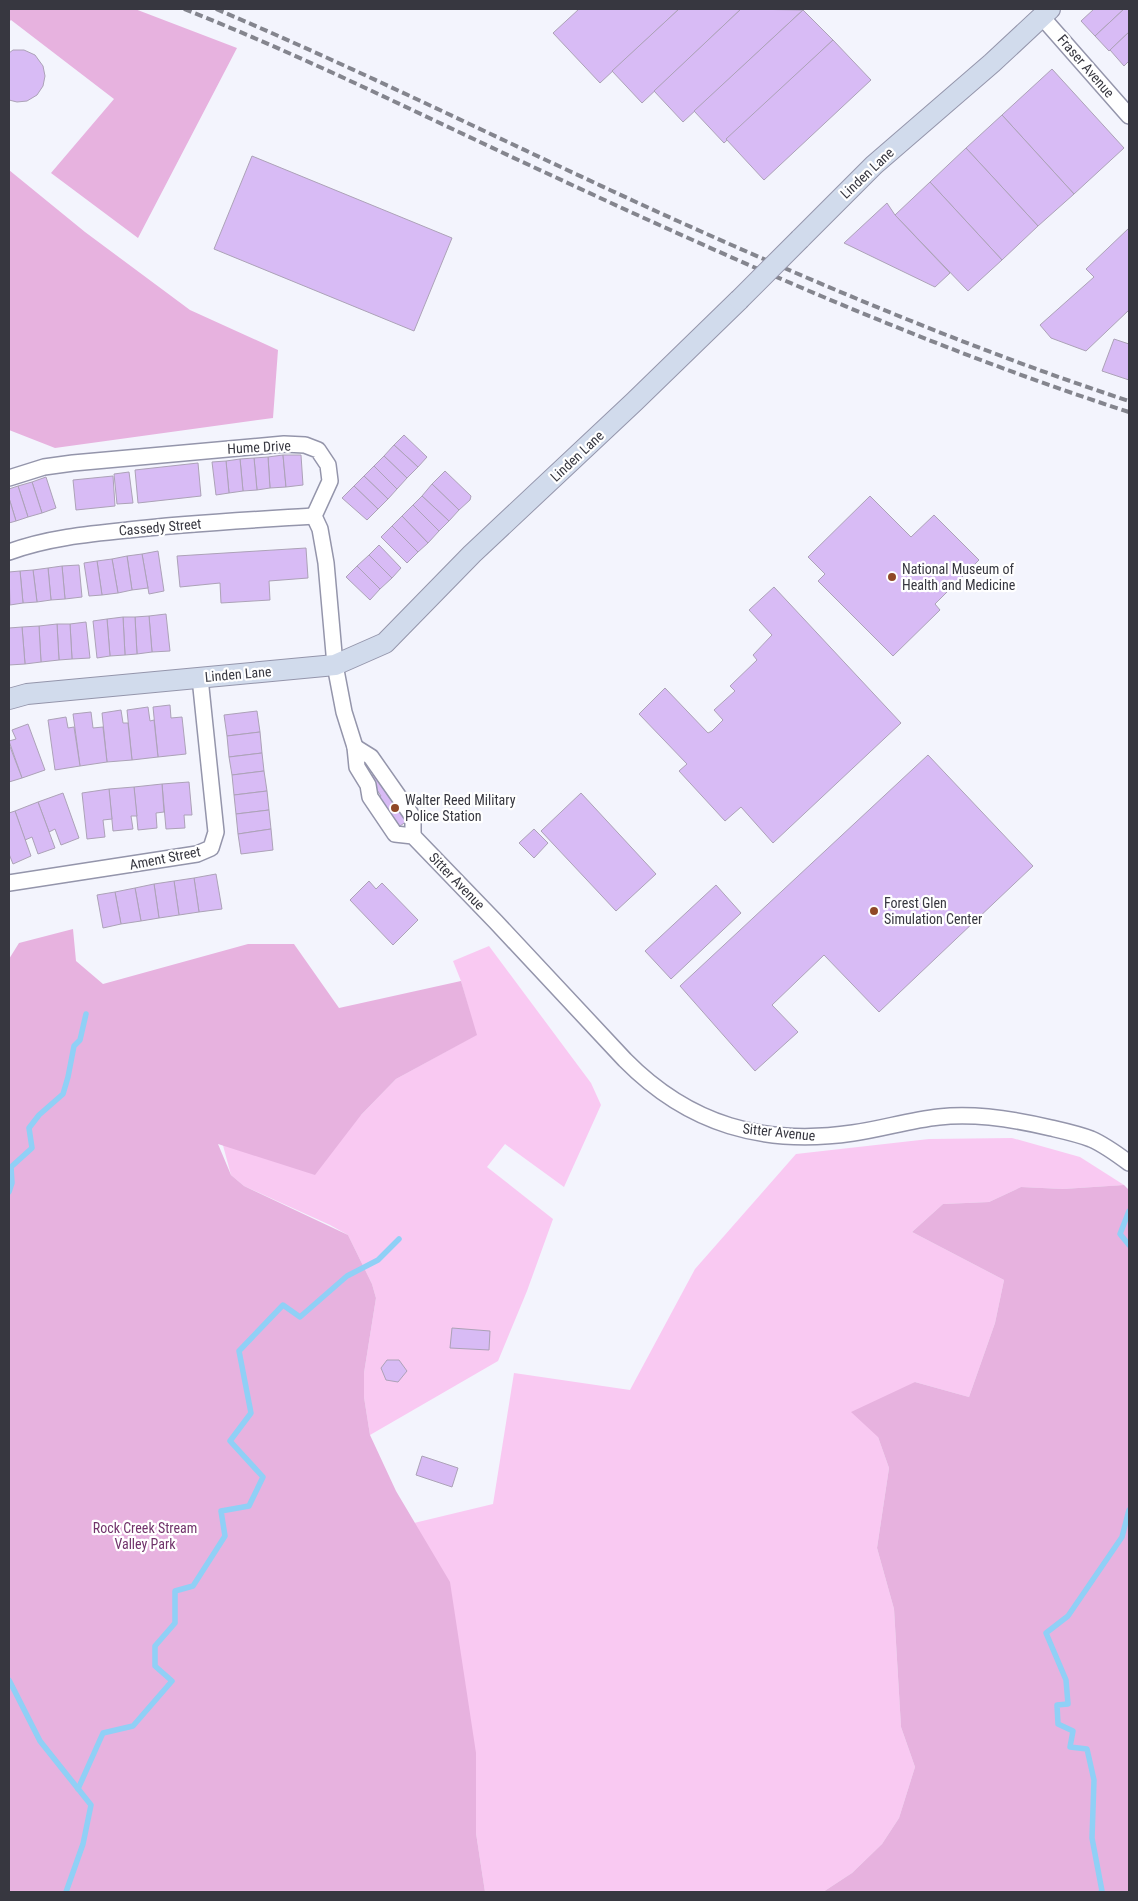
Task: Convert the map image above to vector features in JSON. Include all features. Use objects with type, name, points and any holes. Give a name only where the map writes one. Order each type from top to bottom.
[{"type":"street","name":"Fraser Avenue","points":[[1046,13],[1129,116]]},
{"type":"street","name":"Linden Lane","points":[[9,699],[27,694],[335,665],[385,643],[472,554],[634,402],[874,165],[1046,13]]},
{"type":"street","name":"Hume Drive","points":[[9,478],[44,467],[115,458],[284,444],[305,445],[318,450],[328,464],[330,481],[314,516]]},
{"type":"street","points":[[314,516],[320,529],[326,563],[335,665]]},
{"type":"street","name":"Cassedy Street","points":[[9,552],[30,544],[79,535],[165,526],[314,516]]},
{"type":"street","name":"Sitter Avenue","points":[[335,665],[344,712],[355,747],[357,766],[368,786],[370,797],[395,834],[413,836],[642,1077],[665,1096],[706,1117],[735,1128],[792,1137],[822,1137],[854,1133],[938,1117],[968,1115],[1021,1121],[1080,1135],[1111,1149],[1129,1163]]},
{"type":"street","name":"Ament Street","points":[[9,883],[197,854],[211,848],[216,832],[200,678]]},
{"type":"street","points":[[355,747],[372,757],[413,817],[413,836]]},
{"type":"shaded area","points":[[489,946],[591,1083],[601,1105],[564,1187],[505,1144],[487,1167],[553,1219],[527,1291],[498,1361],[370,1435],[364,1397],[364,1373],[376,1298],[372,1284],[348,1235],[244,1186],[231,1175],[221,1138],[361,1115],[396,1079],[476,1035],[461,981],[453,961]]},
{"type":"shaded area","points":[[1012,1138],[1080,1157],[1124,1185],[1063,1189],[1021,1187],[989,1202],[943,1204],[912,1232],[1004,1280],[995,1323],[969,1397],[915,1382],[878,1437],[889,1468],[877,1548],[894,1609],[901,1727],[915,1767],[899,1818],[882,1844],[852,1873],[823,1892],[485,1892],[476,1833],[414,1523],[493,1504],[514,1373],[630,1390],[695,1269],[796,1154],[929,1139]]},
{"type":"green space","points":[[9,9],[135,9],[237,48],[138,238],[51,173],[114,99],[11,20],[9,22]]},
{"type":"green space","points":[[9,170],[85,232],[190,310],[278,350],[273,418],[55,448],[9,430]]},
{"type":"green space","name":"Rock Creek Stream Valley Park","points":[[73,929],[76,961],[103,984],[248,944],[294,944],[339,1008],[461,981],[477,1035],[396,1079],[361,1115],[315,1175],[218,1144],[231,1175],[244,1186],[348,1235],[372,1284],[376,1298],[364,1373],[364,1397],[370,1435],[396,1491],[450,1582],[476,1753],[476,1833],[485,1892],[9,1892],[9,959],[19,943]]},
{"type":"green space","points":[[1124,1185],[1129,1190],[1129,1892],[823,1892],[852,1873],[882,1844],[899,1818],[915,1767],[901,1727],[894,1609],[877,1548],[889,1468],[878,1437],[851,1412],[915,1382],[969,1397],[995,1323],[1004,1280],[912,1232],[943,1204],[989,1202],[1021,1187],[1063,1189]]},
{"type":"building","points":[[579,9],[679,9],[600,83],[553,33]]},
{"type":"building","points":[[679,9],[741,9],[642,103],[612,71]]},
{"type":"building","points":[[741,9],[803,10],[683,122],[654,91]]},
{"type":"building","points":[[1094,9],[1124,9],[1095,36],[1081,21]]},
{"type":"building","points":[[1124,9],[1129,9],[1129,32],[1109,51],[1095,36]]},
{"type":"building","points":[[803,10],[833,40],[724,143],[694,111]]},
{"type":"building","points":[[1129,32],[1129,61],[1124,66],[1110,50]]},
{"type":"building","points":[[833,40],[871,80],[764,180],[726,139]]},
{"type":"building","points":[[13,50],[24,50],[35,55],[43,66],[45,76],[43,86],[37,95],[27,101],[17,102],[9,100],[9,53]]},
{"type":"building","points":[[1052,69],[1124,148],[1074,194],[1002,115]]},
{"type":"building","points":[[1002,115],[1074,194],[1038,226],[966,148]]},
{"type":"building","points":[[966,148],[1038,226],[1002,260],[930,182]]},
{"type":"building","points":[[252,156],[452,238],[414,331],[214,249]]},
{"type":"building","points":[[930,182],[1002,260],[968,291],[895,215]]},
{"type":"building","points":[[887,203],[895,215],[950,273],[935,287],[844,243]]},
{"type":"building","points":[[1129,228],[1129,310],[1086,351],[1051,338],[1040,325],[1094,277],[1086,269]]},
{"type":"building","points":[[1114,339],[1129,344],[1129,380],[1102,371]]},
{"type":"building","points":[[404,435],[427,457],[418,467],[394,445]]},
{"type":"building","points":[[394,445],[418,467],[407,478],[384,456]]},
{"type":"building","points":[[283,455],[286,487],[270,488],[268,457]]},
{"type":"building","points":[[283,455],[301,455],[303,485],[286,487]]},
{"type":"building","points":[[384,456],[407,478],[397,489],[374,466]]},
{"type":"building","points":[[268,457],[270,488],[257,490],[254,458]]},
{"type":"building","points":[[254,458],[257,490],[243,491],[240,459]]},
{"type":"building","points":[[240,459],[243,491],[229,493],[226,461]]},
{"type":"building","points":[[226,461],[229,493],[216,495],[212,462]]},
{"type":"building","points":[[198,463],[201,496],[138,503],[135,470]]},
{"type":"building","points":[[374,466],[397,489],[388,499],[364,476]]},
{"type":"building","points":[[445,471],[471,496],[470,500],[459,510],[432,484]]},
{"type":"building","points":[[129,472],[133,503],[117,504],[114,474]]},
{"type":"building","points":[[113,476],[115,506],[76,510],[73,480]]},
{"type":"building","points":[[364,476],[388,499],[378,509],[354,486]]},
{"type":"building","points":[[46,477],[56,508],[42,513],[32,482]]},
{"type":"building","points":[[32,482],[42,513],[28,517],[18,486]]},
{"type":"building","points":[[432,484],[459,510],[449,521],[422,496]]},
{"type":"building","points":[[18,486],[28,517],[16,521],[9,498],[9,489]]},
{"type":"building","points":[[354,486],[378,509],[367,520],[342,498]]},
{"type":"building","points":[[422,496],[449,521],[439,531],[413,505]]},
{"type":"building","name":"National Museum of Health and Medicine","points":[[870,496],[911,537],[934,515],[979,560],[935,604],[940,610],[893,656],[818,581],[825,574],[808,557]]},
{"type":"building","points":[[9,498],[16,521],[9,523]]},
{"type":"building","points":[[413,505],[439,531],[428,543],[402,516]]},
{"type":"building","points":[[402,516],[428,543],[418,552],[392,526]]},
{"type":"building","points":[[392,526],[418,552],[407,563],[381,537]]},
{"type":"building","points":[[379,545],[401,568],[392,578],[369,555]]},
{"type":"building","points":[[306,548],[308,578],[269,581],[270,600],[221,603],[220,583],[180,587],[177,556]]},
{"type":"building","points":[[158,551],[164,591],[149,594],[142,554]]},
{"type":"building","points":[[142,554],[148,588],[132,590],[127,556]]},
{"type":"building","points":[[369,555],[392,578],[380,589],[357,566]]},
{"type":"building","points":[[127,556],[132,590],[118,593],[112,559]]},
{"type":"building","points":[[112,559],[118,593],[102,595],[97,561]]},
{"type":"building","points":[[97,561],[102,595],[89,596],[84,563]]},
{"type":"building","points":[[79,565],[82,597],[65,599],[62,566]]},
{"type":"building","points":[[62,566],[65,599],[51,600],[48,568]]},
{"type":"building","points":[[357,566],[380,589],[370,600],[346,577]]},
{"type":"building","points":[[48,568],[51,600],[37,602],[33,570]]},
{"type":"building","points":[[33,570],[37,602],[23,603],[20,571]]},
{"type":"building","points":[[20,571],[23,603],[10,605],[9,572]]},
{"type":"building","points":[[774,587],[901,723],[773,843],[741,807],[725,821],[679,771],[687,764],[639,714],[665,688],[708,733],[712,731],[723,720],[714,710],[735,691],[730,686],[757,660],[753,655],[772,635],[749,610]]},
{"type":"building","points":[[166,614],[170,651],[152,652],[149,616]]},
{"type":"building","points":[[149,616],[152,652],[137,654],[135,617]]},
{"type":"building","points":[[123,617],[135,617],[137,654],[125,655]]},
{"type":"building","points":[[123,617],[125,655],[110,656],[107,619]]},
{"type":"building","points":[[107,619],[110,656],[97,658],[93,621]]},
{"type":"building","points":[[86,622],[90,658],[72,659],[70,624]]},
{"type":"building","points":[[57,624],[70,624],[72,659],[59,660]]},
{"type":"building","points":[[57,624],[59,660],[41,662],[39,626]]},
{"type":"building","points":[[39,626],[41,662],[25,664],[22,627]]},
{"type":"building","points":[[22,627],[25,664],[9,665],[9,628]]},
{"type":"building","points":[[170,705],[171,718],[182,717],[186,754],[158,757],[153,707]]},
{"type":"building","points":[[148,707],[150,721],[154,720],[158,757],[132,760],[127,710]]},
{"type":"building","points":[[121,710],[123,723],[128,723],[132,760],[107,762],[102,713]]},
{"type":"building","points":[[257,711],[260,732],[227,736],[224,715]]},
{"type":"building","points":[[91,712],[93,728],[103,727],[107,762],[80,766],[73,714]]},
{"type":"building","points":[[66,717],[68,728],[74,727],[80,766],[55,770],[48,720]]},
{"type":"building","points":[[28,724],[45,770],[22,778],[9,741],[16,739],[12,730]]},
{"type":"building","points":[[260,732],[262,753],[229,757],[227,736]]},
{"type":"building","points":[[9,744],[22,778],[9,782]]},
{"type":"building","points":[[262,753],[264,771],[232,775],[229,757]]},
{"type":"building","name":"Forest Glen Simulation Center","points":[[928,755],[1033,866],[879,1012],[824,955],[772,1005],[798,1032],[755,1071],[680,986]]},
{"type":"building","points":[[264,771],[267,791],[234,795],[232,775]]},
{"type":"building","name":"Walter Reed Military Police Station","points":[[377,772],[413,817],[397,828],[377,798],[381,796],[369,778]]},
{"type":"building","points":[[189,782],[192,815],[184,815],[185,828],[166,829],[162,784]]},
{"type":"building","points":[[162,784],[164,812],[156,813],[157,828],[138,830],[134,787]]},
{"type":"building","points":[[134,787],[137,816],[131,816],[133,829],[113,831],[109,789]]},
{"type":"building","points":[[109,789],[112,819],[103,820],[105,837],[87,839],[82,793]]},
{"type":"building","points":[[267,791],[269,810],[236,814],[234,795]]},
{"type":"building","points":[[63,793],[79,838],[61,845],[55,829],[49,832],[38,802]]},
{"type":"building","points":[[581,793],[656,874],[616,911],[541,831]]},
{"type":"building","points":[[38,802],[55,848],[38,854],[32,837],[25,840],[15,811]]},
{"type":"building","points":[[269,810],[271,829],[238,834],[236,814]]},
{"type":"building","points":[[15,811],[31,856],[13,864],[9,854],[9,813]]},
{"type":"building","points":[[271,829],[273,850],[241,854],[238,834]]},
{"type":"building","points":[[534,829],[548,843],[534,858],[519,843]]},
{"type":"building","points":[[216,874],[222,909],[199,912],[194,878]]},
{"type":"building","points":[[194,878],[199,912],[179,915],[174,881]]},
{"type":"building","points":[[174,881],[179,915],[159,918],[154,884]]},
{"type":"building","points":[[369,881],[376,889],[382,883],[418,920],[393,945],[350,900]]},
{"type":"building","points":[[154,884],[159,918],[141,921],[135,888]]},
{"type":"building","points":[[716,885],[741,913],[671,979],[645,951]]},
{"type":"building","points":[[135,888],[141,921],[121,924],[115,892]]},
{"type":"building","points":[[115,892],[121,924],[103,928],[97,895]]},
{"type":"building","points":[[452,1328],[490,1331],[489,1350],[450,1348]]},
{"type":"building","points":[[387,1360],[399,1360],[407,1371],[398,1382],[386,1380],[381,1368]]},
{"type":"building","points":[[422,1456],[458,1468],[452,1487],[416,1475]]},
{"type":"waterway","points":[[9,1192],[12,1183],[11,1167],[32,1148],[29,1128],[39,1115],[63,1094],[74,1046],[80,1040],[86,1014]]},
{"type":"waterway","points":[[1129,1211],[1120,1234],[1129,1245]]},
{"type":"waterway","points":[[78,1789],[103,1733],[133,1726],[172,1681],[155,1666],[155,1646],[175,1623],[175,1591],[193,1586],[225,1536],[221,1511],[249,1506],[263,1477],[230,1441],[251,1413],[239,1351],[283,1305],[300,1317],[347,1276],[378,1260],[399,1239]]},
{"type":"waterway","points":[[1101,1892],[1092,1838],[1094,1780],[1087,1749],[1070,1747],[1073,1731],[1058,1724],[1057,1705],[1068,1704],[1066,1680],[1046,1633],[1068,1616],[1122,1537],[1129,1510]]},
{"type":"waterway","points":[[9,1680],[40,1741],[91,1805],[83,1844],[66,1892]]},
{"type":"railway","points":[[184,9],[320,67],[614,204],[759,269],[905,331],[1054,387],[1129,412]]},
{"type":"railway","points":[[216,9],[281,37],[669,217],[783,267],[979,348],[1129,401]]},
{"type":"place","name":"National Museum of Health and Medicine","points":[[892,577]]},
{"type":"place","name":"Walter Reed Military Police Station","points":[[395,808]]},
{"type":"place","name":"Forest Glen Simulation Center","points":[[874,911]]}]
